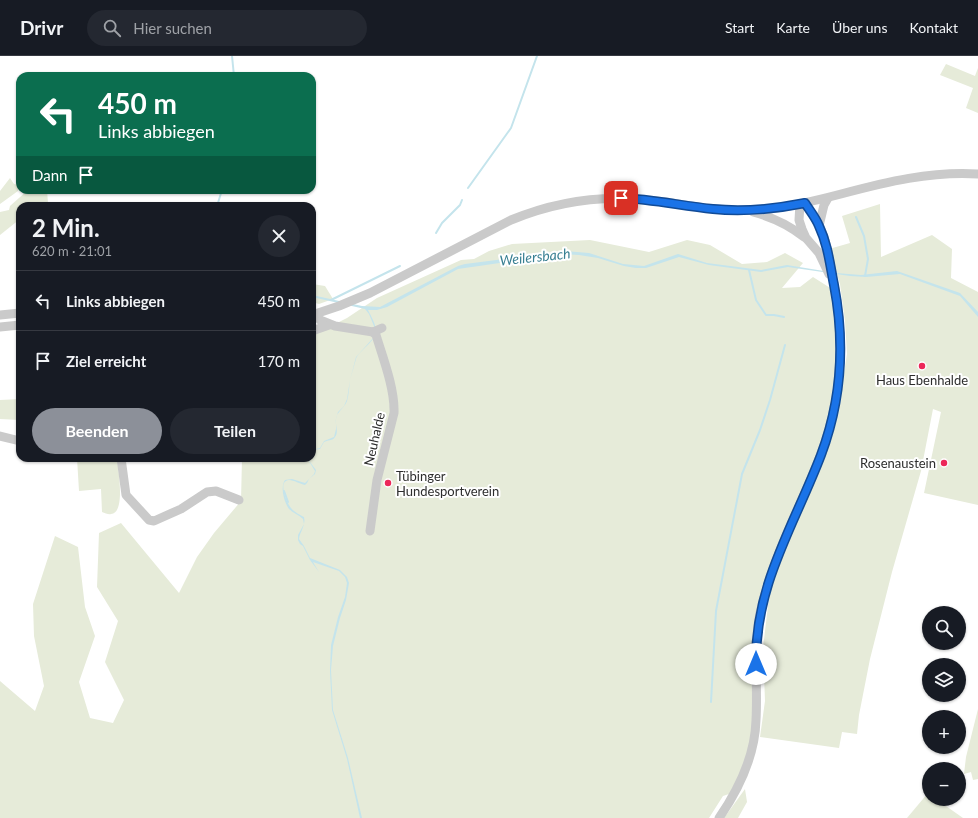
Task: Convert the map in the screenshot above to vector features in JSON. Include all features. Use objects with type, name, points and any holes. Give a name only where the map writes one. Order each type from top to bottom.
[{"type":"street","points":[[382,328],[373,332],[329,325],[320,320],[316,314],[370,293],[511,220],[535,211],[566,203],[599,199],[653,200],[713,209],[770,209],[803,204],[879,184],[920,177],[945,173],[978,174]]},
{"type":"street","points":[[819,226],[824,205],[828,198]]},
{"type":"street","points":[[719,818],[740,783],[747,766],[753,742],[756,719],[756,641],[766,589],[782,543],[821,455],[835,407],[839,379],[841,347],[839,313],[830,261],[819,226],[803,204]]},
{"type":"street","points":[[803,204],[799,220],[806,238]]},
{"type":"street","points":[[746,210],[788,225],[806,238],[819,253],[834,284]]},
{"type":"street","points":[[0,315],[16,313]]},
{"type":"street","points":[[0,326],[16,325]]},
{"type":"street","points":[[316,330],[329,325]]},
{"type":"street","name":"Neuhalde","points":[[370,531],[377,480],[394,413],[391,387],[376,335],[373,332]]},
{"type":"street","points":[[0,436],[16,440]]},
{"type":"street","points":[[122,462],[126,495],[149,520],[154,521],[181,508],[207,492],[216,492],[239,500]]},
{"type":"green space","points":[[946,64],[975,76],[978,68],[978,113],[966,108],[973,88],[940,75]]},
{"type":"green space","points":[[10,178],[16,184],[16,192],[0,204],[0,191]]},
{"type":"green space","points":[[24,194],[47,194],[48,202],[16,202],[16,222],[0,235],[0,212],[9,210],[10,206]]},
{"type":"green space","points":[[880,204],[881,257],[932,235],[952,249],[951,278],[978,292],[978,505],[924,493],[941,412],[933,409],[921,471],[892,572],[870,659],[859,715],[857,734],[842,732],[839,748],[760,737],[765,701],[763,648],[769,597],[782,549],[838,409],[847,354],[845,321],[840,284],[829,249],[850,243],[842,216]]},
{"type":"green space","points":[[590,240],[649,252],[687,240],[710,245],[742,264],[767,262],[785,253],[803,263],[782,288],[800,287],[813,277],[835,291],[838,308],[835,407],[763,603],[756,726],[735,792],[723,796],[709,818],[0,818],[0,681],[35,711],[44,686],[34,636],[33,604],[55,536],[78,547],[85,607],[95,636],[79,682],[90,718],[113,723],[124,700],[105,662],[118,621],[97,587],[99,533],[121,523],[179,593],[197,557],[214,533],[241,501],[242,462],[316,462],[316,334],[347,318],[377,298],[461,260],[474,259],[489,251],[512,244]]},
{"type":"green space","points":[[316,285],[325,286],[333,299],[319,304],[316,303]]},
{"type":"green space","points":[[16,399],[16,420],[0,419],[0,400]]},
{"type":"green space","points":[[77,462],[117,462],[120,499],[116,512],[107,514],[102,512],[101,489],[79,491]]},
{"type":"green space","points":[[978,709],[978,779],[973,780],[971,772],[966,773],[966,757]]},
{"type":"green space","points":[[745,789],[747,802],[738,818],[724,818]]},
{"type":"green space","points":[[922,800],[922,806],[946,806],[963,818],[907,818]]},
{"type":"water","name":"Weilersbach","points":[[565,251],[589,253],[623,264],[644,266],[678,254],[707,263],[761,270],[787,265],[836,273],[861,275],[897,271],[960,293],[978,312],[978,317],[960,296],[900,274],[866,277],[850,276],[788,267],[761,272],[709,265],[679,257],[646,268],[636,268],[598,258],[562,254],[458,269],[387,307],[377,310],[368,310],[375,324],[376,331],[369,314],[365,309],[316,298],[316,296],[362,306],[380,307],[458,266]]},
{"type":"water","points":[[376,331],[375,336],[373,340],[357,356],[350,380],[356,357],[374,337]]},
{"type":"water","points":[[350,380],[347,401],[344,406],[347,399]]},
{"type":"water","points":[[336,424],[337,433],[334,438],[324,442],[320,449],[316,450],[320,448],[324,441],[334,437]]},
{"type":"water","points":[[309,462],[316,470],[315,474],[309,479],[315,471]]},
{"type":"water","points":[[292,479],[305,483],[309,479],[305,485],[289,480],[285,481],[283,488],[283,486],[285,480]]},
{"type":"water","points":[[283,488],[289,505],[297,513],[304,517],[304,524],[303,519],[289,509],[283,494]]},
{"type":"water","points":[[304,524],[299,539],[310,558],[340,570],[347,577],[349,583],[346,600],[333,646],[331,670],[333,710],[348,758],[362,818],[360,818],[347,759],[332,710],[330,671],[331,645],[345,597],[347,583],[345,577],[339,571],[313,562],[319,572],[310,560],[303,546],[298,540],[298,535]]},
{"type":"waterway","points":[[232,56],[234,72]]},
{"type":"waterway","points":[[468,188],[511,128],[537,56]]},
{"type":"waterway","points":[[218,202],[221,194]]},
{"type":"waterway","points":[[436,233],[442,223],[460,205],[462,200]]},
{"type":"waterway","points":[[856,217],[864,236],[868,259],[865,276]]},
{"type":"waterway","points":[[331,300],[400,266]]},
{"type":"waterway","points":[[749,270],[756,300],[766,315],[784,317]]},
{"type":"waterway","points":[[711,702],[716,611],[742,474],[760,430],[785,345]]},
{"type":"waterway","points":[[284,491],[288,502]]},
{"type":"place","name":"Haus Ebenhalde","points":[[922,366]]},
{"type":"place","name":"Rosenaustein","points":[[944,463]]},
{"type":"place","name":"Tübinger Hundesportverein","points":[[388,483]]},
{"type":"route","points":[[621,198],[645,199],[722,210],[770,209],[805,203],[819,226],[827,249],[838,308],[840,329],[841,364],[838,392],[832,419],[821,455],[773,566],[760,615],[756,641],[756,664]]}]
